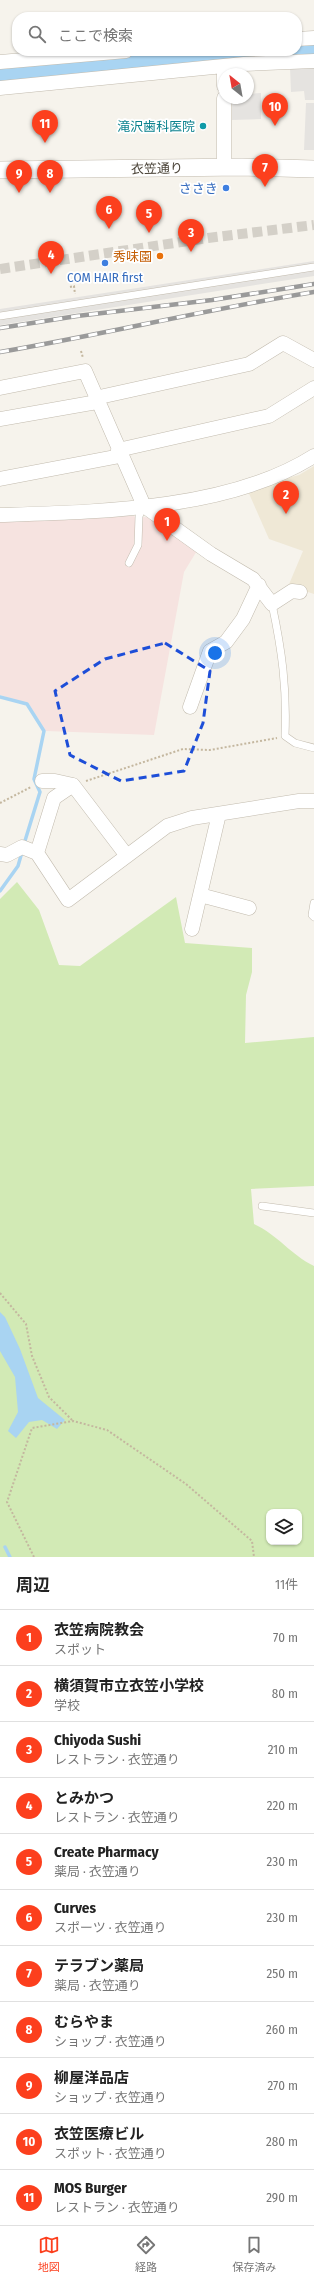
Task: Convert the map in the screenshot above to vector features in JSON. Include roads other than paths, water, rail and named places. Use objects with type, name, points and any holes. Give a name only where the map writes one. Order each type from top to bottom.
[{"type":"street","points":[[302,39],[314,38]]},
{"type":"street","points":[[0,62],[69,56]]},
{"type":"street","points":[[0,88],[224,66],[314,61]]},
{"type":"street","points":[[224,104],[224,168]]},
{"type":"street","name":"衣笠通り","points":[[0,170],[224,168],[314,169]]},
{"type":"street","points":[[0,419],[96,400],[249,364],[283,343],[314,360]]},
{"type":"street","points":[[0,388],[85,371],[119,453],[144,506],[211,554],[253,579],[272,604],[292,591],[300,592]]},
{"type":"street","points":[[0,479],[119,453],[269,416],[314,388]]},
{"type":"street","points":[[0,515],[115,511],[216,495],[293,468],[314,456]]},
{"type":"street","points":[[190,707],[210,651],[226,642],[242,619],[259,585]]},
{"type":"street","points":[[42,781],[55,781],[73,785],[127,856]]},
{"type":"street","points":[[37,853],[54,798],[73,785]]},
{"type":"street","points":[[0,854],[7,855],[22,847],[37,853],[68,900],[167,826],[192,818],[299,801],[314,801]]},
{"type":"street","points":[[192,928],[219,814]]},
{"type":"street","points":[[200,895],[250,908]]},
{"type":"lane","points":[[0,316],[314,267]]},
{"type":"lane","points":[[129,563],[138,545],[139,516],[144,506]]},
{"type":"lane","points":[[272,604],[284,669],[286,694],[285,736],[295,743],[314,748]]},
{"type":"lane","points":[[314,903],[312,915],[314,917]]},
{"type":"lane","points":[[262,1206],[314,1213]]},
{"type":"water","points":[[0,1312],[5,1317],[20,1349],[38,1398],[65,1420],[57,1429],[42,1420],[29,1422],[16,1438],[8,1431],[18,1412],[15,1377],[0,1351]]},
{"type":"waterway","points":[[302,53],[314,53]]},
{"type":"waterway","points":[[0,77],[141,59],[228,56]]},
{"type":"waterway","points":[[0,697],[27,704],[44,731],[34,779],[40,792],[24,844]]},
{"type":"waterway","points":[[0,891],[18,866],[22,852]]},
{"type":"waterway","points":[[5,1547],[10,1557]]},
{"type":"tunnel","points":[[0,269],[208,238],[314,225]]},
{"type":"railway","points":[[0,328],[77,316],[212,300],[314,284]]},
{"type":"railway","points":[[0,352],[314,292]]},
{"type":"place","name":"滝沢歯科医院","points":[[203,126]]},
{"type":"place","name":"衣笠医療ビル","points":[[275,126]]},
{"type":"place","name":"MOS Burger","points":[[45,143]]},
{"type":"place","name":"テラブン薬局","points":[[265,187]]},
{"type":"place","name":"ささき","points":[[226,188]]},
{"type":"place","name":"柳屋洋品店","points":[[19,193]]},
{"type":"place","name":"むらやま","points":[[50,193]]},
{"type":"place","name":"Curves","points":[[109,229]]},
{"type":"place","name":"Create Pharmacy","points":[[149,233]]},
{"type":"place","name":"Chiyoda Sushi","points":[[191,252]]},
{"type":"place","name":"秀味園","points":[[160,256]]},
{"type":"place","name":"COM HAIR first","points":[[105,263]]},
{"type":"place","name":"とみかつ","points":[[51,274]]},
{"type":"place","name":"横須賀市立衣笠小学校","points":[[286,514]]},
{"type":"place","name":"衣笠病院教会","points":[[167,541]]}]
